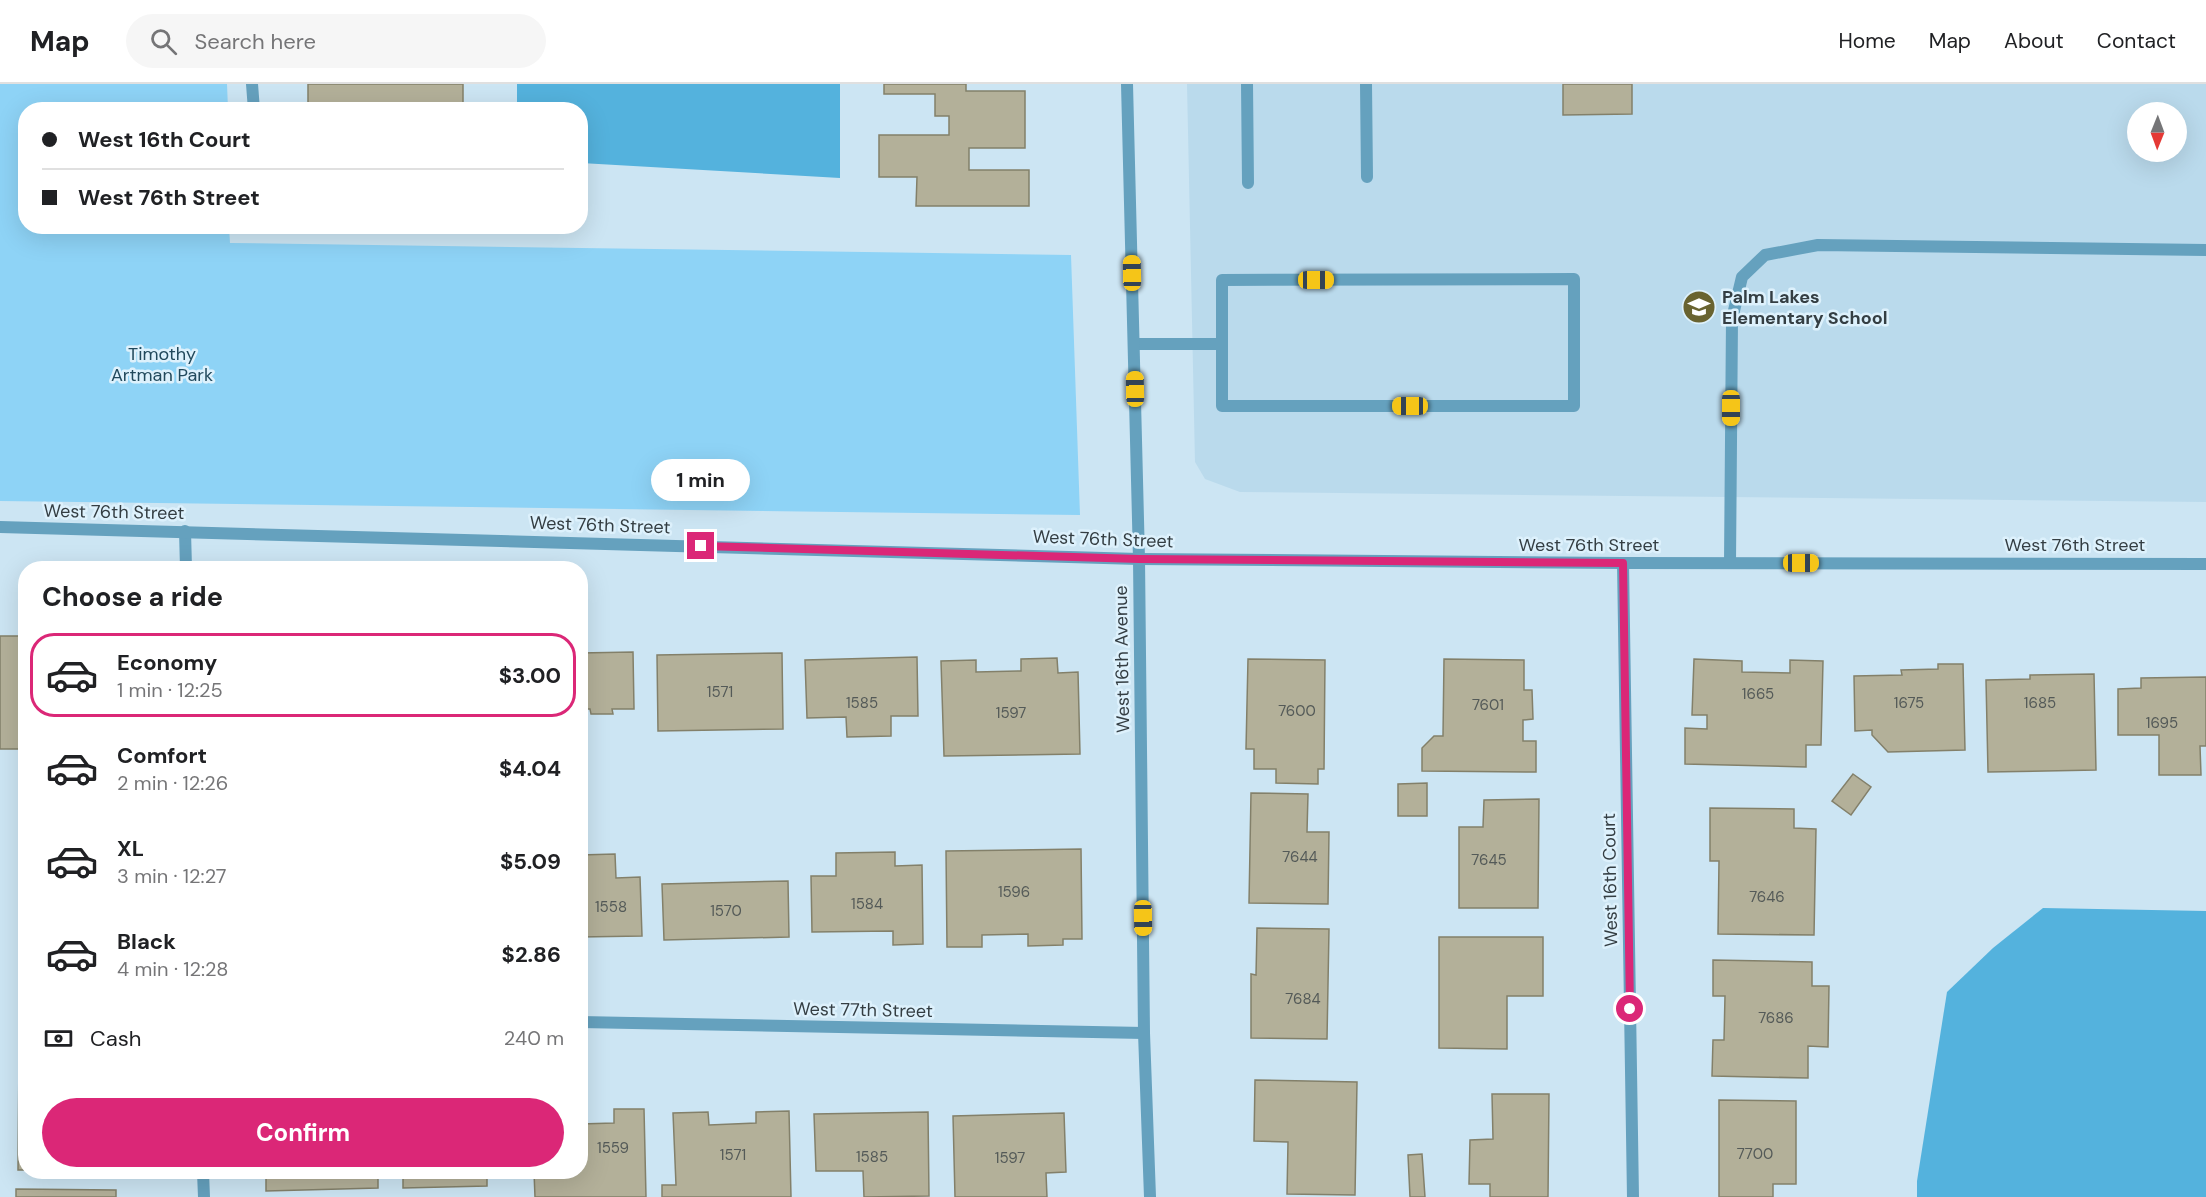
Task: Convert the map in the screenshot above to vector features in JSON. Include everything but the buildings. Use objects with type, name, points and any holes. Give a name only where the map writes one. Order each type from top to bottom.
[{"type":"street","points":[[252,84],[253,102]]},
{"type":"street","name":"West 16th Avenue","points":[[1126,84],[1139,559],[1144,1034],[1150,1197]]},
{"type":"street","points":[[1247,84],[1248,183]]},
{"type":"street","points":[[1366,84],[1367,177]]},
{"type":"street","points":[[1730,563],[1732,319],[1742,277],[1765,255],[1818,245],[2206,250]]},
{"type":"street","points":[[1574,279],[1575,406],[1222,406],[1222,344],[1222,280],[1574,279]]},
{"type":"street","points":[[1134,344],[1222,344]]},
{"type":"street","name":"West 76th Street","points":[[0,527],[1139,559],[2206,564]]},
{"type":"street","points":[[185,531],[186,561]]},
{"type":"street","name":"West 16th Court","points":[[1623,563],[1633,1197]]},
{"type":"street","name":"West 77th Street","points":[[588,1022],[1144,1034]]},
{"type":"street","points":[[203,1179],[204,1197]]},
{"type":"shaded area","points":[[517,84],[840,84],[840,178],[588,163],[588,102],[517,102]]},
{"type":"shaded area","name":"Palm Lakes Elementary School","points":[[1187,84],[2206,84],[2206,502],[1240,492],[1205,479],[1195,462]]},
{"type":"shaded area","points":[[2043,908],[2206,911],[2206,1197],[1917,1197],[1917,1181],[1947,992],[1993,948]]},
{"type":"green space","name":"Timothy Artman Park","points":[[0,84],[227,84],[228,102],[18,102],[18,234],[229,234],[230,243],[1071,255],[1080,515],[0,501]]},
{"type":"place","name":"Palm Lakes Elementary School","points":[[1699,307]]},
{"type":"route","points":[[701,546],[1139,559],[1623,563],[1630,1009]]}]
